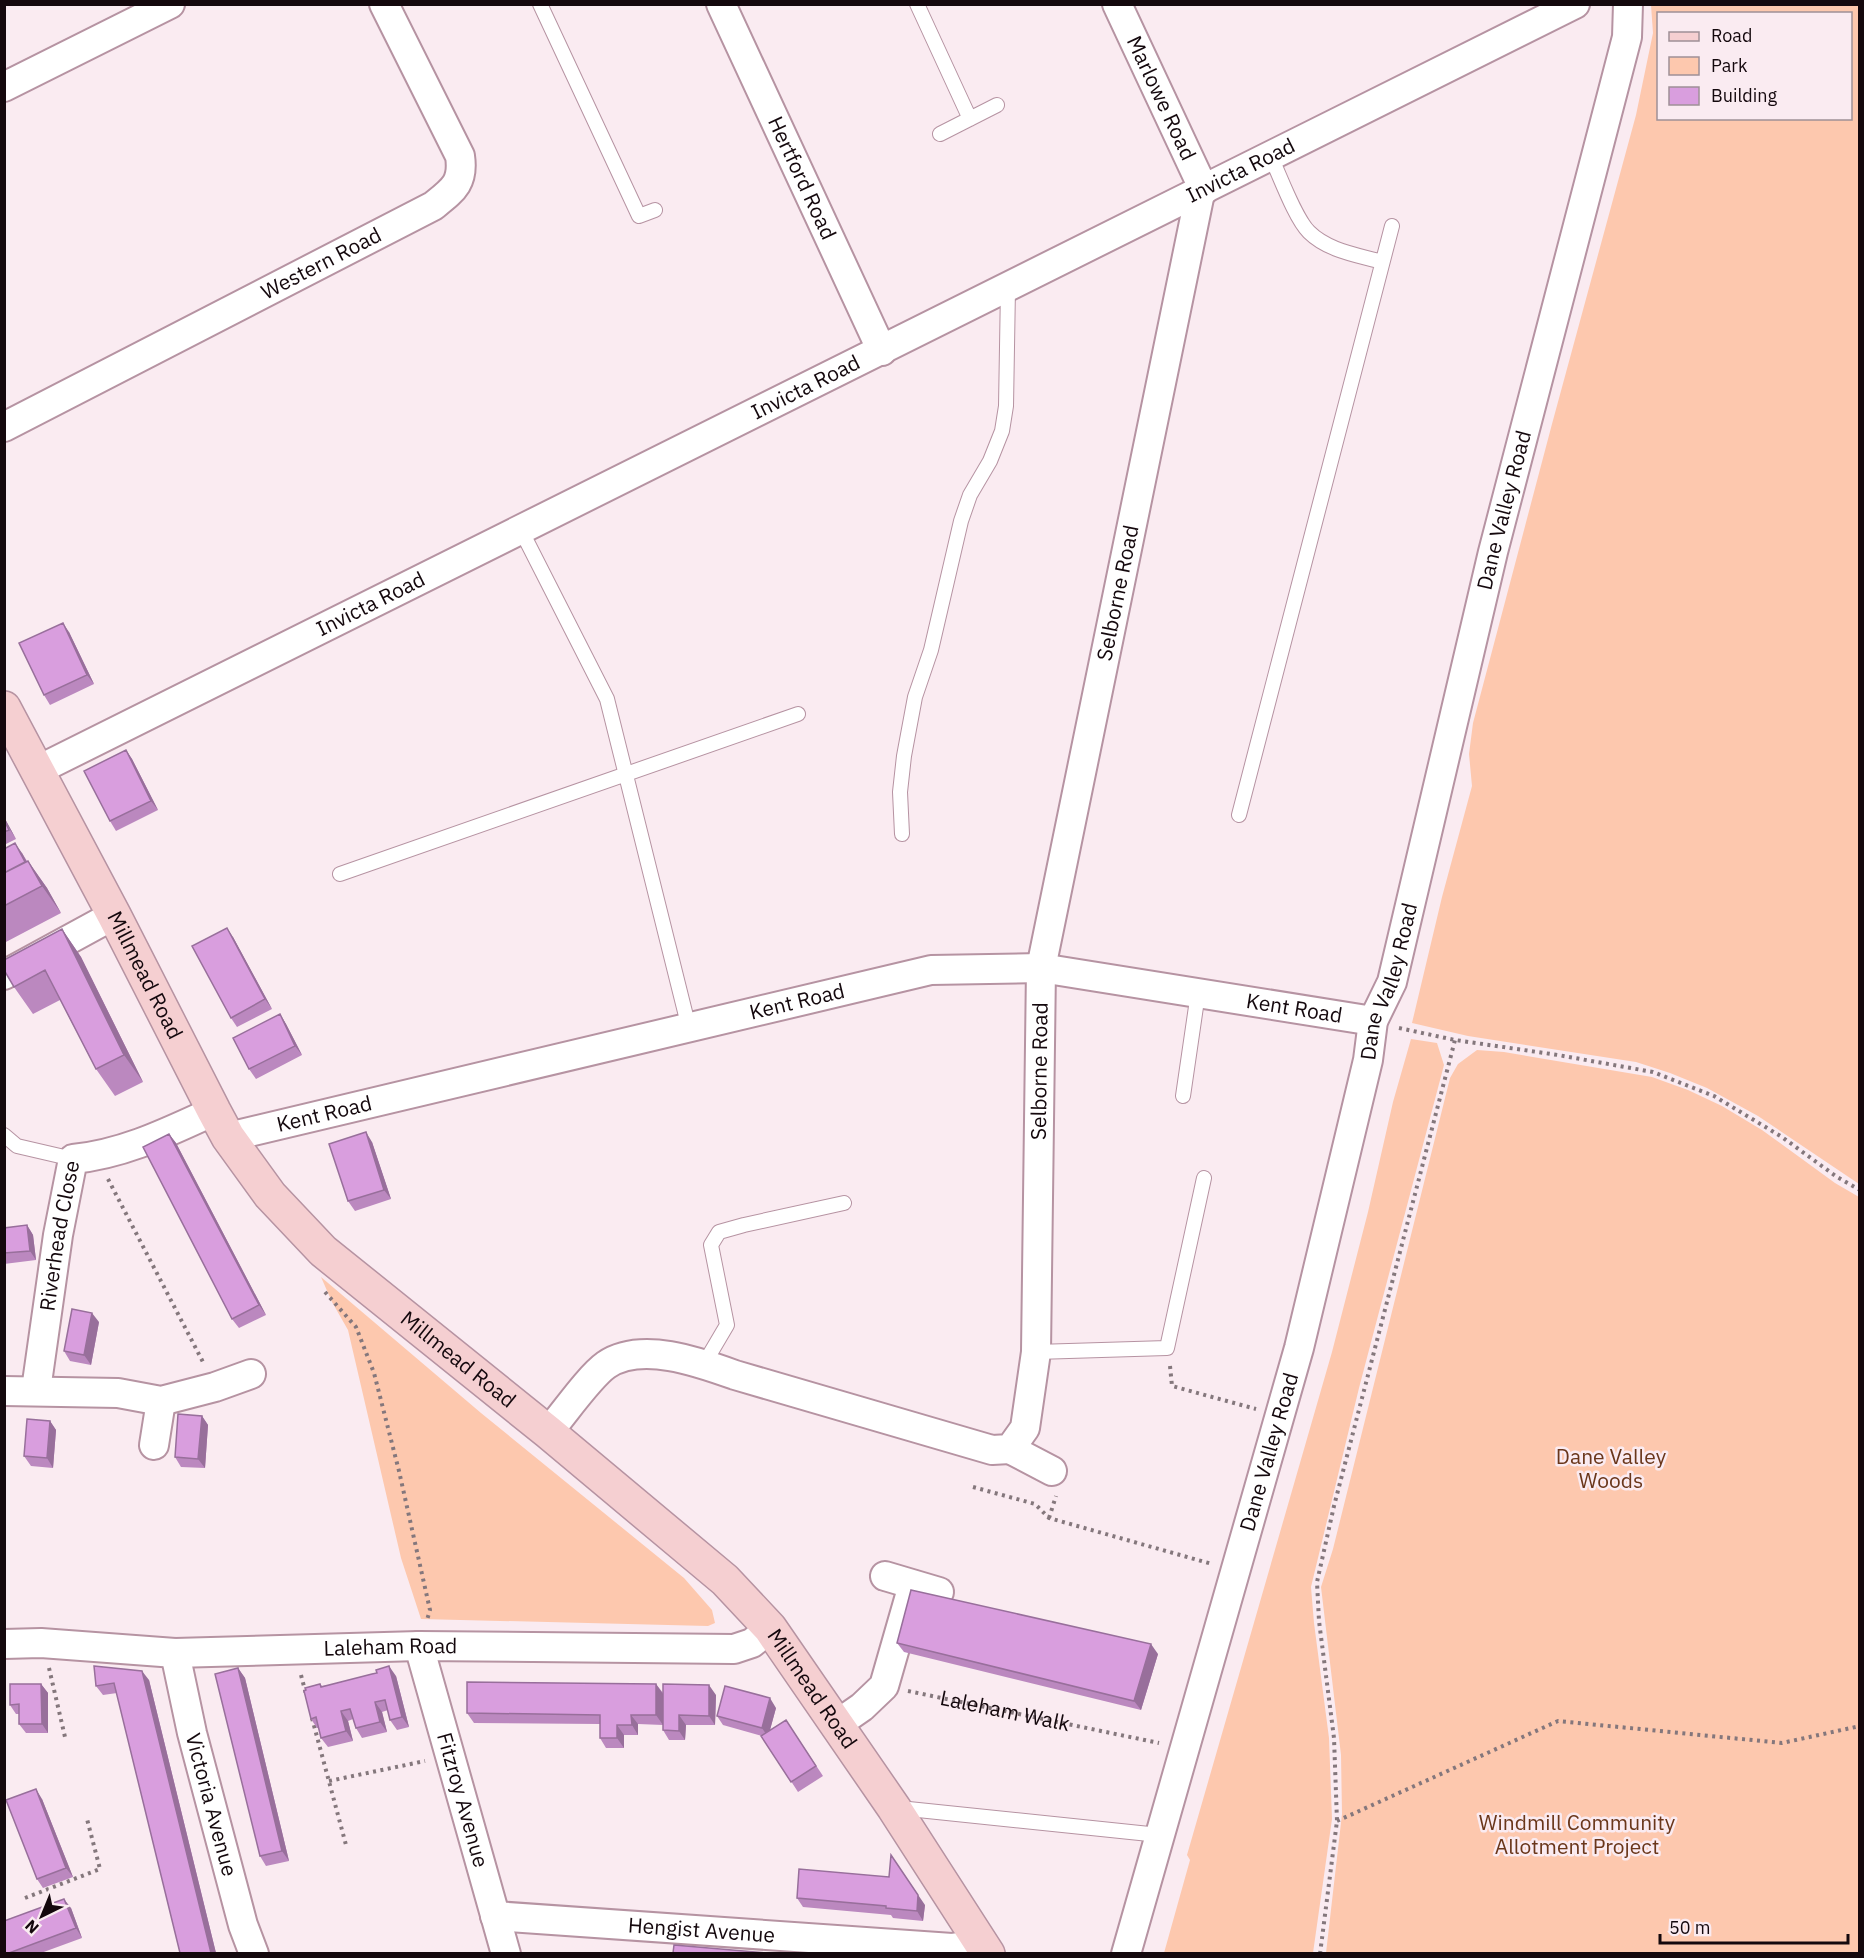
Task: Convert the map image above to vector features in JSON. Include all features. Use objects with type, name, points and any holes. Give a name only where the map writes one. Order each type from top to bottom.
[{"type":"main road","name":"Millmead Road","points":[[4,708],[221,1124],[270,1196],[323,1251],[548,1432],[725,1580],[770,1628],[894,1808],[983,1945]]},
{"type":"street","points":[[4,87],[170,4]]},
{"type":"street","name":"Western Road","points":[[4,427],[433,206],[459,182],[462,169],[460,156],[384,4]]},
{"type":"street","name":"Hertford Road","points":[[721,4],[882,351]]},
{"type":"street","name":"Marlowe Road","points":[[1118,4],[1202,192]]},
{"type":"street","name":"Invicta Road","points":[[36,771],[1202,192],[1575,4]]},
{"type":"street","name":"Dane Valley Road","points":[[1126,1953],[1299,1348],[1366,1072],[1373,1021],[1392,982],[1492,552],[1627,37],[1628,4]]},
{"type":"street","name":"Selborne Road","points":[[1010,1449],[1025,1428],[1036,1352],[1041,968],[1202,192]]},
{"type":"street","points":[[4,975],[114,915]]},
{"type":"street","name":"Kent Road","points":[[221,1124],[688,1028],[932,970],[1041,968],[1373,1021]]},
{"type":"street","name":"Riverhead Close","points":[[36,1390],[58,1235],[85,1158],[221,1124]]},
{"type":"street","points":[[548,1432],[605,1365],[625,1356],[648,1353],[704,1364],[992,1450],[1010,1449],[1052,1471]]},
{"type":"street","points":[[4,1391],[118,1393],[161,1401],[215,1387],[251,1374]]},
{"type":"street","points":[[154,1445],[161,1401]]},
{"type":"street","points":[[836,1725],[862,1707],[884,1686],[926,1588],[885,1576]]},
{"type":"street","name":"Laleham Road","points":[[4,1644],[41,1643],[175,1653],[419,1646],[734,1649],[753,1643],[770,1628]]},
{"type":"street","name":"Fitzroy Avenue","points":[[419,1646],[506,1953]]},
{"type":"street","name":"Victoria Avenue","points":[[175,1653],[192,1733],[243,1925],[254,1953]]},
{"type":"street","name":"Hengist Avenue","points":[[495,1916],[952,1948],[983,1945]]},
{"type":"lane","points":[[540,4],[639,216],[655,210]]},
{"type":"lane","points":[[917,4],[970,119]]},
{"type":"lane","points":[[940,134],[997,105]]},
{"type":"lane","points":[[1271,157],[1308,232],[1331,247],[1382,262]]},
{"type":"lane","points":[[1239,815],[1392,226]]},
{"type":"lane","points":[[903,834],[900,792],[915,697],[931,650],[961,521],[970,495],[990,461],[1002,431],[1006,406],[1008,288]]},
{"type":"lane","points":[[521,530],[606,699],[688,1028]]},
{"type":"lane","points":[[340,874],[798,714]]},
{"type":"lane","points":[[1183,1096],[1198,993]]},
{"type":"lane","points":[[4,1135],[17,1146],[85,1158]]},
{"type":"lane","points":[[1036,1352],[1167,1348],[1204,1178]]},
{"type":"lane","points":[[704,1364],[727,1325],[711,1245],[719,1232],[744,1224],[844,1203]]},
{"type":"lane","points":[[894,1808],[1159,1835]]},
{"type":"path","points":[[1373,1021],[1455,1040],[1653,1072],[1714,1096],[1782,1137],[1837,1177],[1860,1190]]},
{"type":"path","points":[[1320,1953],[1336,1821],[1334,1738],[1319,1621],[1317,1581],[1337,1495],[1455,1040]]},
{"type":"path","points":[[85,1158],[215,1387]]},
{"type":"path","points":[[323,1251],[322,1288],[356,1327],[374,1373],[399,1471],[430,1610],[419,1646]]},
{"type":"path","points":[[1167,1348],[1172,1386],[1280,1416]]},
{"type":"path","points":[[973,1487],[1035,1504],[1049,1518],[1236,1571]]},
{"type":"path","points":[[41,1643],[50,1670],[65,1737]]},
{"type":"path","points":[[298,1649],[306,1696]]},
{"type":"path","name":"Laleham Walk","points":[[884,1686],[1186,1748]]},
{"type":"path","points":[[312,1717],[346,1845]]},
{"type":"path","points":[[1336,1821],[1558,1721],[1782,1743],[1860,1726]]},
{"type":"path","points":[[328,1781],[449,1755]]},
{"type":"path","points":[[26,1898],[100,1869],[87,1818]]},
{"type":"green space","points":[[1651,5],[1859,5],[1859,1184],[1758,1116],[1707,1088],[1670,1073],[1636,1062],[1468,1036],[1412,1023],[1442,897],[1472,786],[1469,754],[1473,723],[1636,115],[1653,33]]},
{"type":"green space","points":[[1411,1039],[1437,1043],[1444,1065],[1359,1388],[1311,1587],[1329,1738],[1332,1819],[1313,1953],[1164,1953],[1190,1860],[1187,1855],[1332,1352],[1393,1102]]},
{"type":"green space","name":"Dane Valley Woods","points":[[1477,1050],[1504,1052],[1652,1077],[1688,1090],[1722,1106],[1762,1130],[1835,1183],[1859,1197],[1859,1953],[1326,1953],[1342,1814],[1341,1755],[1321,1587],[1333,1549],[1450,1078],[1458,1064]]},
{"type":"green space","points":[[321,1277],[481,1413],[684,1578],[712,1610],[715,1623],[708,1626],[421,1619],[401,1558],[348,1330]]},
{"type":"building","points":[[63,623],[87,675],[44,695],[19,643]]},
{"type":"building","points":[[126,750],[151,801],[110,821],[84,771]]},
{"type":"building","points":[[4,820],[9,830],[4,832]]},
{"type":"building","points":[[15,843],[25,862],[4,873],[4,849]]},
{"type":"building","points":[[28,861],[42,886],[4,906],[4,873]]},
{"type":"building","points":[[227,928],[265,999],[231,1018],[192,946]]},
{"type":"building","points":[[62,929],[124,1055],[96,1069],[45,970],[14,987],[4,970],[4,960]]},
{"type":"building","points":[[280,1014],[295,1046],[249,1069],[233,1038]]},
{"type":"building","points":[[366,1132],[384,1190],[348,1201],[329,1144]]},
{"type":"building","points":[[169,1134],[259,1305],[232,1319],[143,1147]]},
{"type":"building","points":[[27,1225],[30,1251],[4,1253],[4,1228]]},
{"type":"building","points":[[72,1309],[92,1313],[84,1355],[64,1351]]},
{"type":"building","points":[[178,1414],[202,1416],[198,1459],[175,1457]]},
{"type":"building","points":[[27,1419],[50,1421],[47,1458],[24,1456]]},
{"type":"building","points":[[911,1590],[1151,1644],[1134,1701],[897,1643]]},
{"type":"building","points":[[94,1666],[142,1671],[211,1953],[180,1953],[114,1683],[96,1686]]},
{"type":"building","points":[[389,1666],[402,1717],[390,1720],[385,1700],[375,1702],[380,1722],[356,1728],[350,1709],[341,1711],[346,1731],[321,1738],[316,1717],[311,1719],[305,1688],[320,1684],[321,1687],[377,1673],[376,1670]]},
{"type":"building","points":[[238,1668],[282,1851],[260,1856],[215,1674]]},
{"type":"building","points":[[467,1682],[656,1684],[656,1715],[631,1715],[632,1725],[617,1725],[617,1738],[600,1738],[600,1715],[467,1713]]},
{"type":"building","points":[[10,1684],[41,1684],[42,1724],[19,1724],[19,1704],[10,1705]]},
{"type":"building","points":[[663,1684],[709,1685],[709,1716],[679,1715],[679,1731],[663,1730]]},
{"type":"building","points":[[725,1686],[770,1698],[762,1728],[717,1716]]},
{"type":"building","points":[[786,1720],[816,1766],[791,1782],[761,1736]]},
{"type":"building","points":[[36,1789],[66,1868],[37,1879],[6,1800]]},
{"type":"building","points":[[891,1855],[918,1895],[917,1911],[797,1898],[799,1869],[889,1877]]},
{"type":"building","points":[[64,1899],[76,1928],[4,1953],[4,1921]]},
{"type":"building","points":[[674,1945],[766,1953],[673,1953]]},
{"type":"park label","name":"Windmill Community Allotment Project","points":[[1577,1835]]}]
